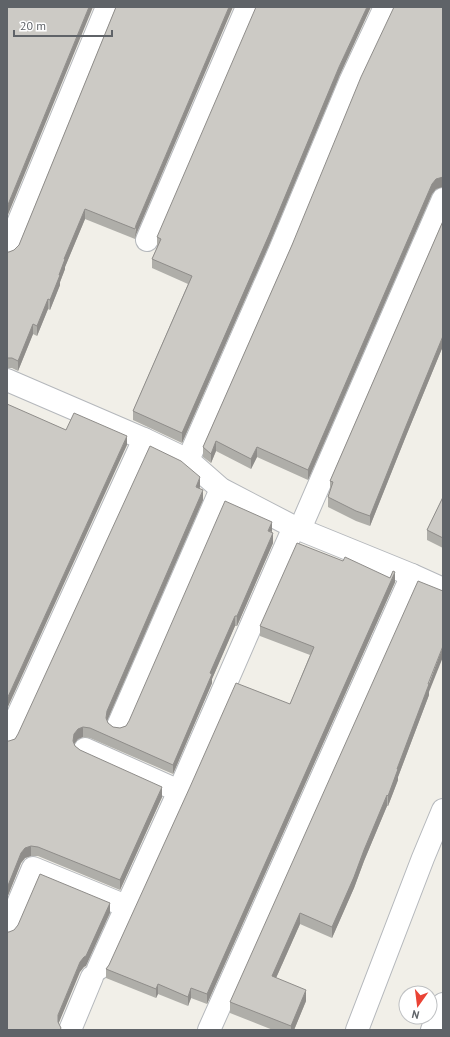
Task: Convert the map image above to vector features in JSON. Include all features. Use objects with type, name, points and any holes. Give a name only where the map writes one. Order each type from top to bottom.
[{"type":"street","points":[[7,250],[108,7]]},
{"type":"street","points":[[147,240],[247,7]]},
{"type":"street","points":[[188,460],[280,250],[350,82],[385,7]]},
{"type":"street","points":[[70,1030],[179,791],[443,199]]},
{"type":"street","points":[[7,381],[144,439],[188,460],[221,489],[297,528],[443,589]]},
{"type":"street","points":[[7,739],[144,439]]},
{"type":"street","points":[[118,726],[221,489]]},
{"type":"street","points":[[209,1030],[412,575]]},
{"type":"street","points":[[85,749],[179,791]]},
{"type":"street","points":[[357,1030],[420,865],[443,810]]},
{"type":"street","points":[[7,930],[33,868],[126,906]]},
{"type":"street","points":[[432,1030],[443,1004]]},
{"type":"building","points":[[7,7],[89,7],[7,207]]},
{"type":"building","points":[[116,7],[229,7],[135,229],[85,209],[64,259],[60,275],[50,300],[48,299],[37,326],[33,324],[18,361],[12,358],[7,358],[7,252],[14,250],[19,245]]},
{"type":"building","points":[[256,7],[367,7],[339,67],[269,235],[182,433],[133,411],[192,276],[152,259],[161,239],[157,237]]},
{"type":"building","points":[[394,7],[443,7],[443,177],[436,179],[432,184],[308,470],[257,447],[251,459],[216,441],[211,454],[203,447],[292,245],[361,77]]},
{"type":"building","points":[[443,221],[443,336],[370,516],[356,511],[328,497],[333,482],[330,481]]},
{"type":"building","points":[[7,404],[66,430],[74,413],[127,436],[7,699]]},
{"type":"building","points":[[150,446],[181,461],[200,477],[196,487],[203,490],[107,711],[106,718],[108,723],[113,727],[120,728],[126,726],[129,721],[225,501],[272,522],[268,531],[273,533],[237,616],[235,616],[210,673],[212,674],[173,765],[90,728],[83,727],[78,729],[74,734],[73,741],[75,746],[80,750],[162,787],[120,880],[38,847],[31,846],[25,848],[21,853],[7,888],[7,741],[15,739],[18,734]]},
{"type":"building","points":[[443,497],[443,538],[427,530]]},
{"type":"building","points":[[297,543],[343,561],[345,557],[390,578],[393,571],[395,572],[207,994],[191,988],[188,997],[158,984],[156,989],[106,969],[236,683],[290,704],[314,647],[260,626]]},
{"type":"building","points":[[418,581],[443,591],[443,646],[388,796],[387,795],[332,927],[300,913],[272,976],[306,990],[291,1026],[230,1002]]},
{"type":"building","points":[[40,874],[110,903],[86,956],[80,962],[58,1015],[58,1022],[61,1028],[60,1030],[7,1030],[7,932],[14,930],[18,925]]}]
